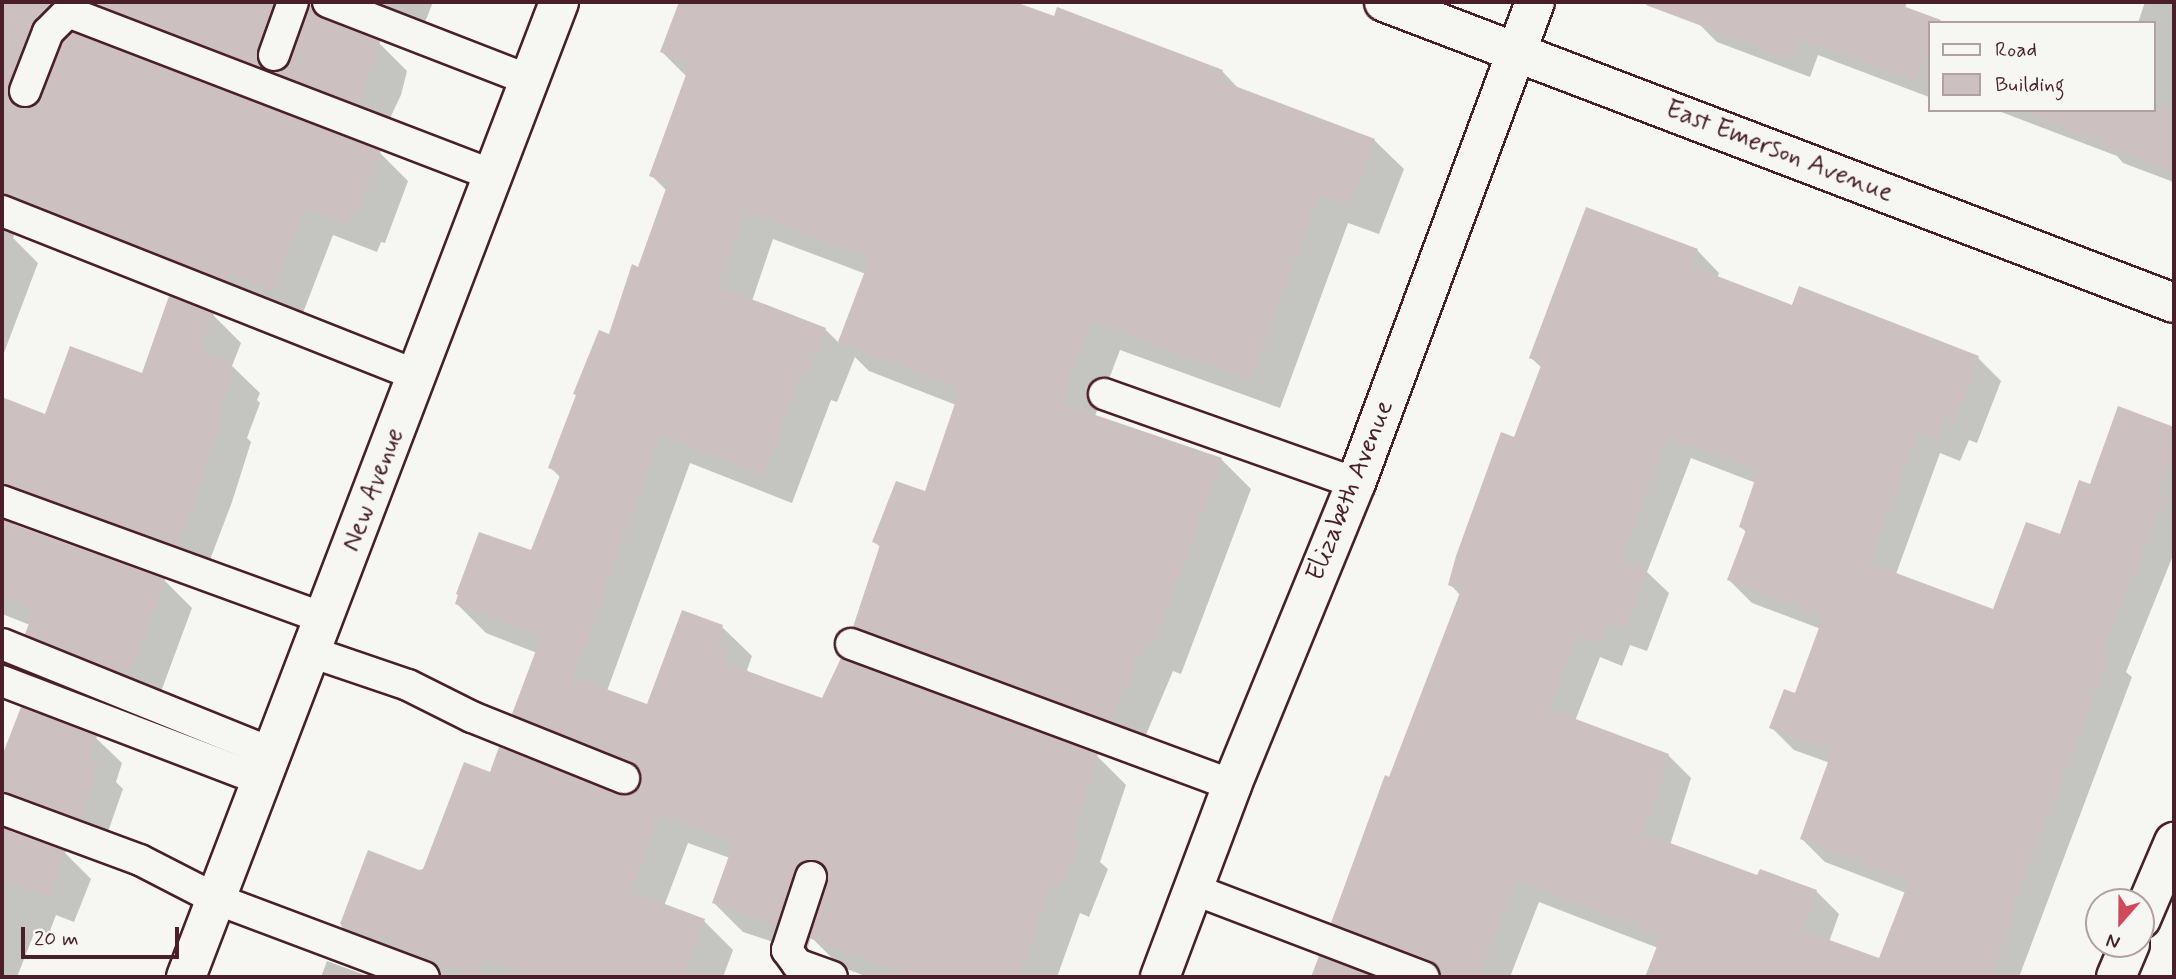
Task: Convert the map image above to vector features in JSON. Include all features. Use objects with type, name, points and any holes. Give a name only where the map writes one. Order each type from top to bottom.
[{"type":"street","name":"New Avenue","points":[[186,977],[559,2]]},
{"type":"street","name":"East Emerson Avenue","points":[[1384,2],[2174,303]]},
{"type":"street","name":"Elizabeth Avenue","points":[[1160,977],[1232,785],[1356,483],[1535,2]]},
{"type":"street","points":[[2154,888],[2174,842]]},
{"type":"street","points":[[2116,977],[2124,958]]},
{"type":"lane","points":[[274,55],[293,2]]},
{"type":"lane","points":[[328,2],[529,80]]},
{"type":"lane","points":[[25,91],[48,32],[68,12],[492,175]]},
{"type":"lane","points":[[2,211],[418,376]]},
{"type":"lane","points":[[1104,394],[1356,483]]},
{"type":"lane","points":[[2,501],[317,635],[472,717],[624,778]]},
{"type":"lane","points":[[2,644],[267,766]]},
{"type":"lane","points":[[851,644],[1232,785]]},
{"type":"lane","points":[[2,681],[267,766]]},
{"type":"lane","points":[[2,809],[140,860],[216,899],[424,977]]},
{"type":"lane","points":[[811,877],[787,950],[797,964],[832,977]]},
{"type":"lane","points":[[1193,889],[1424,977]]},
{"type":"building","points":[[2,2],[53,2],[32,25],[9,85],[8,94],[18,107],[28,108],[41,98],[63,42],[72,32],[381,151],[356,216],[353,215],[349,225],[305,208],[273,291],[229,274],[226,281],[2,194]]},
{"type":"building","points":[[90,2],[275,2],[257,50],[257,59],[264,68]]},
{"type":"building","points":[[310,2],[314,12],[321,18],[380,41],[374,66],[355,104],[273,72],[285,69],[290,62]]},
{"type":"building","points":[[679,2],[1015,2],[1054,16],[1057,7],[1223,70],[1219,80],[1375,139],[1350,206],[1319,195],[1251,380],[1091,322],[1060,403],[1222,458],[1152,646],[1144,643],[1111,721],[853,627],[880,545],[872,542],[896,481],[925,491],[960,389],[838,342],[870,258],[744,211],[718,286],[826,328],[808,374],[802,372],[763,475],[660,435],[573,677],[647,704],[682,610],[723,625],[717,644],[727,647],[722,662],[822,698],[841,658],[1098,754],[1089,779],[1092,780],[1071,835],[1080,839],[1060,889],[1051,885],[1018,977],[912,977],[809,938],[828,882],[824,866],[816,860],[807,860],[795,871],[777,925],[712,903],[734,842],[659,815],[630,891],[705,919],[683,977],[531,977],[484,959],[477,977],[340,924],[368,850],[419,870],[423,869],[464,762],[490,772],[499,747],[618,794],[634,792],[640,784],[638,768],[631,762],[512,714],[541,637],[455,604],[456,594],[479,532],[531,550],[561,473],[548,468],[576,395],[573,394],[599,330],[609,334],[632,264],[638,267],[668,183],[649,176],[690,64],[660,52]]},
{"type":"building","points":[[1647,2],[1892,2],[1941,20],[1927,21],[1927,55],[1917,82],[1800,39],[1792,60],[1646,5]]},
{"type":"building","points":[[2174,110],[2174,173],[2031,114]]},
{"type":"building","points":[[1586,207],[1698,249],[1691,266],[1792,305],[1799,286],[1979,356],[1954,421],[1946,418],[1938,439],[1917,432],[1869,563],[1993,609],[2026,522],[2060,534],[2079,480],[2090,484],[2118,406],[2174,427],[2174,449],[2159,493],[2166,495],[2103,650],[2110,653],[2012,909],[2016,910],[1991,977],[1645,977],[1661,936],[1516,880],[1479,977],[1441,977],[1438,967],[1430,961],[1331,923],[1385,775],[1389,777],[1461,590],[1448,585],[1501,432],[1514,437],[1542,363],[1529,358]],"holes":[[[1668,437],[1758,471],[1739,527],[1746,530],[1727,580],[1823,617],[1795,693],[1784,689],[1769,728],[1832,751],[1800,839],[1909,881],[1879,958],[1802,930],[1817,890],[1760,869],[1757,875],[1643,833],[1665,774],[1662,773],[1669,754],[1549,709],[1577,636],[1599,644],[1607,623],[1624,629],[1647,569],[1621,559]]]},
{"type":"building","points":[[169,296],[214,314],[199,351],[232,363],[229,372],[233,374],[219,410],[224,412],[204,474],[177,546],[2,484],[2,397],[45,414],[70,346],[142,373]]},
{"type":"building","points":[[2,520],[165,579],[131,670],[121,666],[119,672],[25,634],[34,610],[2,598]]},
{"type":"building","points":[[21,707],[97,736],[89,758],[98,762],[97,771],[79,819],[2,792],[2,756]]},
{"type":"building","points":[[2,828],[66,851],[48,897],[2,879]]},
{"type":"building","points":[[1319,956],[1376,977],[1311,977]]}]
